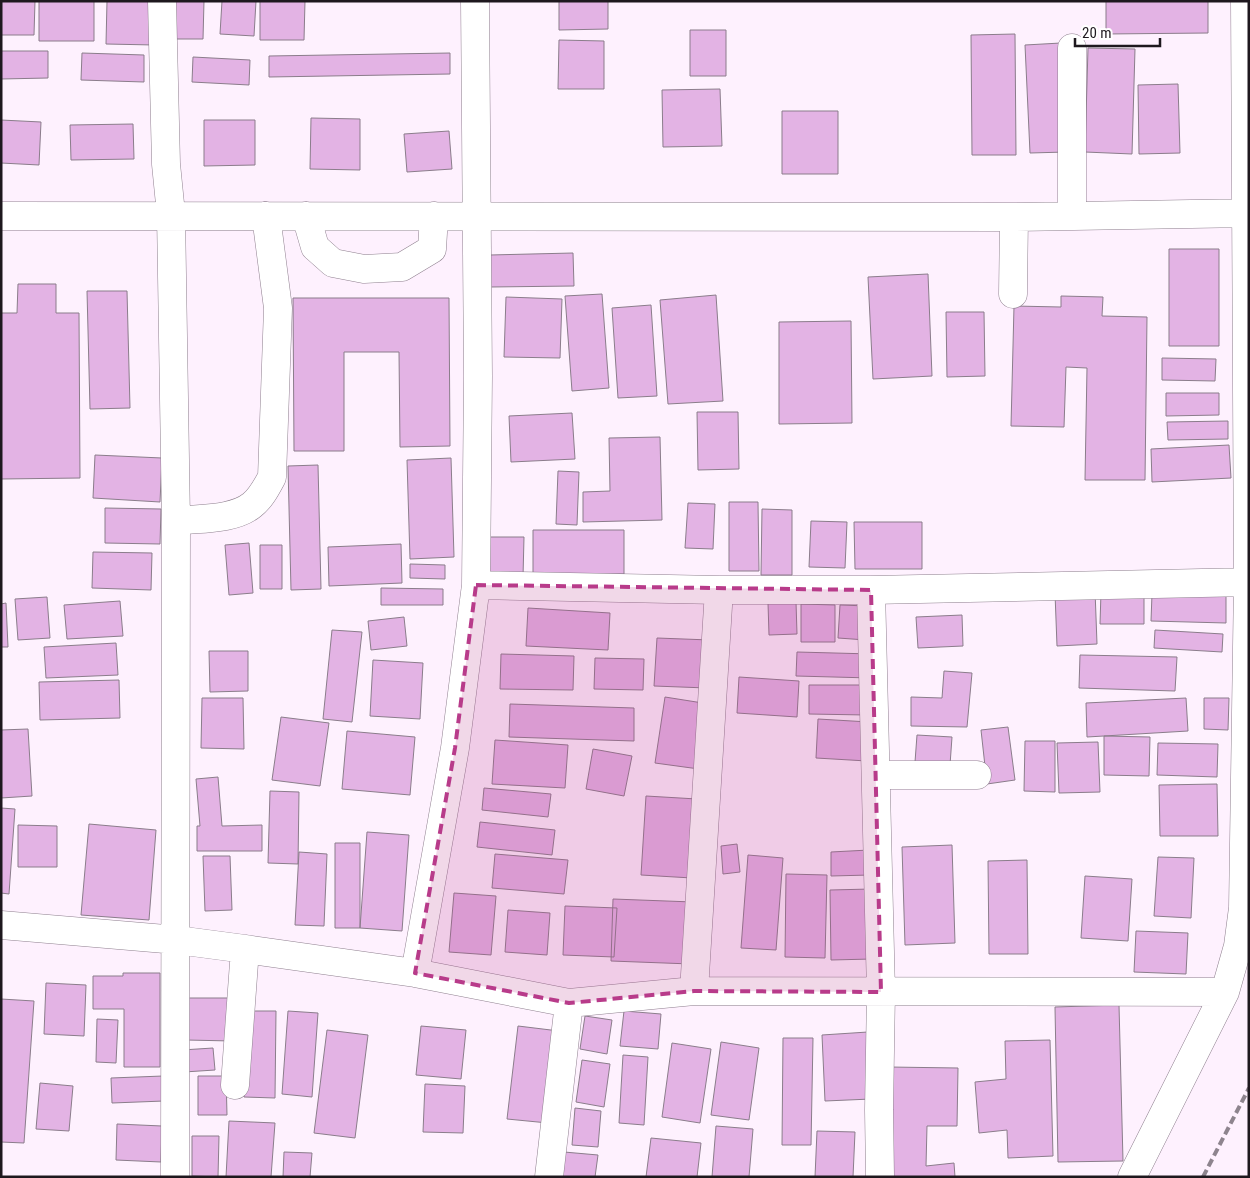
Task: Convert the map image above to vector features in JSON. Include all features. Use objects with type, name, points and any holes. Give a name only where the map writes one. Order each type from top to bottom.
[{"type":"street","points":[[162,1],[166,164],[171,214],[176,521],[177,940],[175,1177]]},
{"type":"street","points":[[415,973],[456,748],[476,585],[477,216],[475,1]]},
{"type":"street","points":[[1132,1177],[1225,992],[1238,946],[1243,908],[1248,718],[1248,213],[1245,1]]},
{"type":"street","points":[[1072,48],[1072,214]]},
{"type":"street","points":[[1,216],[171,214],[266,216],[1014,217],[1072,214],[1248,213]]},
{"type":"street","points":[[176,521],[232,514],[251,506],[263,494],[272,478],[278,308],[266,216]]},
{"type":"street","points":[[306,216],[315,247],[333,263],[364,269],[402,266],[432,249],[434,216]]},
{"type":"street","points":[[1013,294],[1014,217]]},
{"type":"street","points":[[476,585],[719,590],[871,590],[1248,582]]},
{"type":"street","points":[[694,991],[719,590]]},
{"type":"street","points":[[871,590],[881,992],[878,1110],[880,1177]]},
{"type":"street","points":[[876,775],[977,775]]},
{"type":"street","points":[[1,925],[177,940],[245,949],[415,973],[569,1003],[694,991],[1225,992]]},
{"type":"street","points":[[235,1085],[245,949]]},
{"type":"street","points":[[549,1177],[569,1003]]},
{"type":"highlighted area","points":[[476,585],[871,590],[881,992],[694,991],[569,1003],[415,973],[455,748]]},
{"type":"building","points":[[1,1],[35,1],[34,35],[1,35]]},
{"type":"building","points":[[39,1],[94,1],[94,41],[39,41]]},
{"type":"building","points":[[107,1],[155,1],[154,45],[106,44]]},
{"type":"building","points":[[174,1],[204,1],[203,39],[173,39]]},
{"type":"building","points":[[222,1],[256,1],[254,36],[220,34]]},
{"type":"building","points":[[260,1],[305,1],[304,40],[260,40]]},
{"type":"building","points":[[559,1],[608,1],[608,29],[559,30]]},
{"type":"building","points":[[1106,1],[1208,1],[1208,33],[1106,34]]},
{"type":"building","points":[[690,30],[726,30],[726,76],[690,76]]},
{"type":"building","points":[[1015,34],[1016,155],[972,155],[971,35]]},
{"type":"building","points":[[559,40],[604,41],[604,89],[558,89]]},
{"type":"building","points":[[1061,43],[1066,152],[1030,153],[1025,45]]},
{"type":"building","points":[[1088,48],[1135,49],[1132,154],[1085,152]]},
{"type":"building","points":[[1,51],[48,51],[48,78],[1,79]]},
{"type":"building","points":[[82,53],[144,55],[144,82],[81,80]]},
{"type":"building","points":[[450,53],[450,74],[269,77],[269,56]]},
{"type":"building","points":[[193,57],[250,60],[249,85],[192,82]]},
{"type":"building","points":[[1178,84],[1180,153],[1139,154],[1138,85]]},
{"type":"building","points":[[720,89],[722,146],[663,147],[662,90]]},
{"type":"building","points":[[782,111],[838,111],[838,174],[782,174]]},
{"type":"building","points":[[311,118],[360,119],[360,170],[310,169]]},
{"type":"building","points":[[1,120],[41,122],[39,165],[1,163]]},
{"type":"building","points":[[204,120],[255,120],[255,165],[204,166]]},
{"type":"building","points":[[133,124],[134,159],[71,160],[70,125]]},
{"type":"building","points":[[449,131],[452,169],[407,172],[404,134]]},
{"type":"building","points":[[1169,249],[1219,249],[1219,346],[1169,346]]},
{"type":"building","points":[[573,253],[574,286],[490,287],[490,255]]},
{"type":"building","points":[[928,274],[932,376],[873,379],[868,277]]},
{"type":"building","points":[[18,284],[56,284],[56,313],[79,313],[80,478],[1,479],[1,313],[17,313]]},
{"type":"building","points":[[87,291],[127,291],[130,408],[90,409]]},
{"type":"building","points":[[602,294],[609,388],[572,391],[565,296]]},
{"type":"building","points":[[716,295],[723,401],[668,404],[660,300]]},
{"type":"building","points":[[1061,296],[1103,297],[1102,316],[1147,317],[1145,480],[1085,480],[1087,368],[1066,367],[1064,427],[1011,426],[1014,306],[1061,307]]},
{"type":"building","points":[[506,297],[562,299],[560,358],[504,357]]},
{"type":"building","points":[[293,298],[449,298],[450,446],[400,447],[399,352],[344,352],[344,451],[294,451]]},
{"type":"building","points":[[651,305],[657,396],[618,398],[612,308]]},
{"type":"building","points":[[946,312],[984,312],[985,376],[947,377]]},
{"type":"building","points":[[851,321],[852,423],[779,424],[779,322]]},
{"type":"building","points":[[1162,358],[1216,359],[1215,381],[1162,380]]},
{"type":"building","points":[[1166,393],[1219,393],[1219,415],[1166,416]]},
{"type":"building","points":[[697,412],[738,412],[739,469],[698,470]]},
{"type":"building","points":[[572,413],[575,459],[511,462],[509,416]]},
{"type":"building","points":[[1228,421],[1228,439],[1168,440],[1167,422]]},
{"type":"building","points":[[660,437],[662,520],[583,522],[583,492],[610,491],[609,438]]},
{"type":"building","points":[[1229,445],[1231,478],[1152,482],[1151,449]]},
{"type":"building","points":[[95,455],[162,458],[160,502],[93,498]]},
{"type":"building","points":[[451,458],[454,557],[410,559],[407,460]]},
{"type":"building","points":[[318,465],[321,589],[291,590],[288,466]]},
{"type":"building","points":[[558,471],[579,472],[577,525],[556,524]]},
{"type":"building","points":[[729,502],[758,502],[759,571],[729,571]]},
{"type":"building","points":[[688,503],[715,504],[713,549],[685,548]]},
{"type":"building","points":[[105,508],[161,509],[160,544],[105,543]]},
{"type":"building","points":[[762,509],[792,510],[792,575],[761,575]]},
{"type":"building","points":[[811,521],[847,522],[845,568],[809,567]]},
{"type":"building","points":[[854,522],[922,522],[922,569],[855,569]]},
{"type":"building","points":[[533,530],[624,530],[624,574],[533,575]]},
{"type":"building","points":[[487,537],[524,537],[523,577],[486,576]]},
{"type":"building","points":[[249,543],[253,593],[229,595],[225,545]]},
{"type":"building","points":[[401,544],[402,583],[329,586],[328,547]]},
{"type":"building","points":[[260,545],[282,545],[282,589],[260,589]]},
{"type":"building","points":[[93,552],[152,553],[151,590],[92,588]]},
{"type":"building","points":[[410,564],[445,565],[445,579],[410,578]]},
{"type":"building","points":[[381,588],[443,589],[443,605],[381,605]]},
{"type":"building","points":[[1095,590],[1097,644],[1057,646],[1055,593]]},
{"type":"building","points":[[1101,592],[1144,592],[1144,624],[1100,624]]},
{"type":"building","points":[[1152,594],[1226,596],[1226,623],[1151,621]]},
{"type":"building","points":[[47,597],[50,638],[18,640],[15,599]]},
{"type":"building","points":[[120,601],[123,636],[67,639],[64,605]]},
{"type":"building","points":[[796,602],[797,634],[769,635],[768,603]]},
{"type":"building","points":[[6,603],[8,647],[1,647],[1,604]]},
{"type":"building","points":[[801,604],[835,605],[835,642],[801,642]]},
{"type":"building","points":[[840,605],[868,606],[866,640],[838,638]]},
{"type":"building","points":[[528,608],[610,613],[608,650],[526,646]]},
{"type":"building","points":[[962,615],[963,646],[918,648],[916,617]]},
{"type":"building","points":[[404,617],[407,646],[371,650],[368,621]]},
{"type":"building","points":[[332,630],[362,632],[352,722],[323,719]]},
{"type":"building","points":[[1155,630],[1223,634],[1222,652],[1154,648]]},
{"type":"building","points":[[657,638],[710,640],[707,688],[654,686]]},
{"type":"building","points":[[116,643],[118,675],[46,678],[44,647]]},
{"type":"building","points":[[209,651],[248,651],[248,691],[210,692]]},
{"type":"building","points":[[797,652],[872,654],[871,678],[796,676]]},
{"type":"building","points":[[501,654],[574,656],[573,690],[500,689]]},
{"type":"building","points":[[1080,655],[1177,657],[1175,691],[1079,688]]},
{"type":"building","points":[[595,658],[644,659],[643,690],[594,689]]},
{"type":"building","points":[[373,660],[423,663],[420,719],[370,716]]},
{"type":"building","points":[[944,671],[972,673],[967,727],[911,726],[911,697],[942,698]]},
{"type":"building","points":[[739,677],[799,681],[797,717],[737,713]]},
{"type":"building","points":[[119,680],[120,718],[40,720],[39,682]]},
{"type":"building","points":[[809,685],[865,685],[866,715],[809,714]]},
{"type":"building","points":[[665,697],[709,704],[699,769],[655,763]]},
{"type":"building","points":[[202,698],[243,698],[244,749],[201,748]]},
{"type":"building","points":[[1186,698],[1188,731],[1087,737],[1086,703]]},
{"type":"building","points":[[1204,698],[1229,698],[1228,730],[1204,729]]},
{"type":"building","points":[[510,704],[634,708],[634,741],[509,737]]},
{"type":"building","points":[[281,717],[329,723],[320,786],[272,780]]},
{"type":"building","points":[[818,719],[869,722],[867,761],[816,758]]},
{"type":"building","points":[[1008,727],[1015,780],[987,784],[981,730]]},
{"type":"building","points":[[28,729],[32,796],[1,798],[1,730]]},
{"type":"building","points":[[347,731],[415,737],[410,795],[342,789]]},
{"type":"building","points":[[917,735],[952,737],[950,765],[915,762]]},
{"type":"building","points":[[1104,736],[1150,737],[1149,776],[1104,775]]},
{"type":"building","points":[[495,740],[568,745],[565,788],[492,784]]},
{"type":"building","points":[[1025,741],[1055,741],[1055,792],[1024,791]]},
{"type":"building","points":[[1098,742],[1100,792],[1059,793],[1057,743]]},
{"type":"building","points":[[1158,743],[1218,744],[1217,777],[1157,775]]},
{"type":"building","points":[[593,749],[632,756],[624,796],[586,789]]},
{"type":"building","points":[[218,777],[222,826],[262,825],[262,851],[197,851],[197,826],[200,826],[196,779]]},
{"type":"building","points":[[1217,784],[1218,836],[1160,836],[1159,785]]},
{"type":"building","points":[[484,788],[551,794],[548,817],[482,810]]},
{"type":"building","points":[[270,791],[299,792],[298,864],[268,863]]},
{"type":"building","points":[[646,796],[697,799],[692,878],[641,875]]},
{"type":"building","points":[[1,808],[15,809],[9,894],[1,893]]},
{"type":"building","points":[[480,822],[555,830],[552,855],[477,847]]},
{"type":"building","points":[[89,824],[156,830],[149,920],[81,915]]},
{"type":"building","points":[[18,825],[57,826],[57,867],[18,867]]},
{"type":"building","points":[[367,832],[409,835],[402,931],[360,928]]},
{"type":"building","points":[[335,843],[360,843],[360,928],[335,928]]},
{"type":"building","points":[[737,844],[740,872],[723,874],[721,846]]},
{"type":"building","points":[[952,845],[955,943],[905,945],[902,847]]},
{"type":"building","points":[[869,850],[870,875],[831,876],[831,852]]},
{"type":"building","points":[[299,852],[327,854],[324,926],[295,925]]},
{"type":"building","points":[[495,854],[568,860],[564,894],[492,888]]},
{"type":"building","points":[[748,855],[783,858],[776,950],[741,948]]},
{"type":"building","points":[[203,856],[230,856],[232,910],[205,911]]},
{"type":"building","points":[[1158,857],[1194,858],[1191,918],[1154,916]]},
{"type":"building","points":[[1027,860],[1028,954],[989,954],[988,861]]},
{"type":"building","points":[[786,874],[827,875],[825,958],[785,957]]},
{"type":"building","points":[[1085,876],[1132,879],[1128,941],[1081,938]]},
{"type":"building","points":[[871,889],[872,959],[831,960],[830,890]]},
{"type":"building","points":[[454,893],[496,896],[491,955],[449,952]]},
{"type":"building","points":[[613,899],[693,902],[691,964],[611,961]]},
{"type":"building","points":[[565,906],[617,908],[614,957],[563,955]]},
{"type":"building","points":[[508,910],[550,913],[547,955],[505,952]]},
{"type":"building","points":[[1136,931],[1188,933],[1186,974],[1134,972]]},
{"type":"building","points":[[123,973],[160,973],[160,1067],[124,1067],[124,1009],[93,1009],[93,976],[123,976]]},
{"type":"building","points":[[46,983],[86,985],[84,1036],[44,1034]]},
{"type":"building","points":[[187,998],[233,998],[232,1041],[186,1040]]},
{"type":"building","points":[[1,999],[34,1001],[24,1143],[1,1142]]},
{"type":"building","points":[[1119,1005],[1123,1161],[1058,1162],[1055,1007]]},
{"type":"building","points":[[245,1011],[276,1011],[275,1098],[244,1097]]},
{"type":"building","points":[[288,1011],[318,1013],[312,1097],[282,1094]]},
{"type":"building","points":[[624,1011],[661,1014],[658,1049],[620,1046]]},
{"type":"building","points":[[585,1016],[612,1020],[607,1054],[580,1049]]},
{"type":"building","points":[[97,1019],[118,1020],[116,1063],[96,1062]]},
{"type":"building","points":[[421,1026],[466,1030],[461,1079],[416,1075]]},
{"type":"building","points":[[518,1026],[559,1031],[548,1123],[507,1119]]},
{"type":"building","points":[[327,1030],[368,1035],[355,1138],[314,1133]]},
{"type":"building","points":[[868,1032],[871,1099],[825,1101],[822,1035]]},
{"type":"building","points":[[783,1038],[813,1038],[811,1145],[782,1145]]},
{"type":"building","points":[[1050,1040],[1053,1156],[1008,1158],[1007,1130],[979,1133],[975,1082],[1006,1079],[1005,1041]]},
{"type":"building","points":[[721,1042],[759,1048],[749,1120],[711,1115]]},
{"type":"building","points":[[672,1043],[711,1049],[700,1123],[662,1117]]},
{"type":"building","points":[[213,1048],[215,1070],[184,1072],[182,1050]]},
{"type":"building","points":[[623,1055],[648,1057],[644,1125],[619,1123]]},
{"type":"building","points":[[582,1060],[610,1064],[604,1107],[576,1102]]},
{"type":"building","points":[[889,1067],[958,1068],[957,1126],[927,1126],[926,1166],[954,1163],[955,1177],[886,1177]]},
{"type":"building","points":[[163,1076],[164,1101],[112,1103],[111,1078]]},
{"type":"building","points":[[198,1076],[226,1076],[227,1115],[198,1115]]},
{"type":"building","points":[[40,1083],[73,1086],[69,1131],[36,1129]]},
{"type":"building","points":[[425,1084],[465,1086],[463,1133],[423,1132]]},
{"type":"building","points":[[575,1108],[601,1111],[598,1147],[572,1145]]},
{"type":"building","points":[[229,1121],[275,1123],[271,1177],[226,1177]]},
{"type":"building","points":[[117,1124],[162,1126],[161,1162],[116,1160]]},
{"type":"building","points":[[716,1126],[753,1129],[749,1177],[712,1177]]},
{"type":"building","points":[[817,1131],[855,1132],[853,1177],[815,1177]]},
{"type":"building","points":[[192,1136],[219,1136],[218,1177],[192,1176]]},
{"type":"building","points":[[651,1138],[701,1143],[697,1177],[646,1177]]},
{"type":"building","points":[[284,1152],[312,1153],[310,1177],[283,1177]]},
{"type":"building","points":[[564,1152],[598,1155],[595,1177],[561,1177]]},
{"type":"railway","points":[[1203,1177],[1249,1088]]}]
